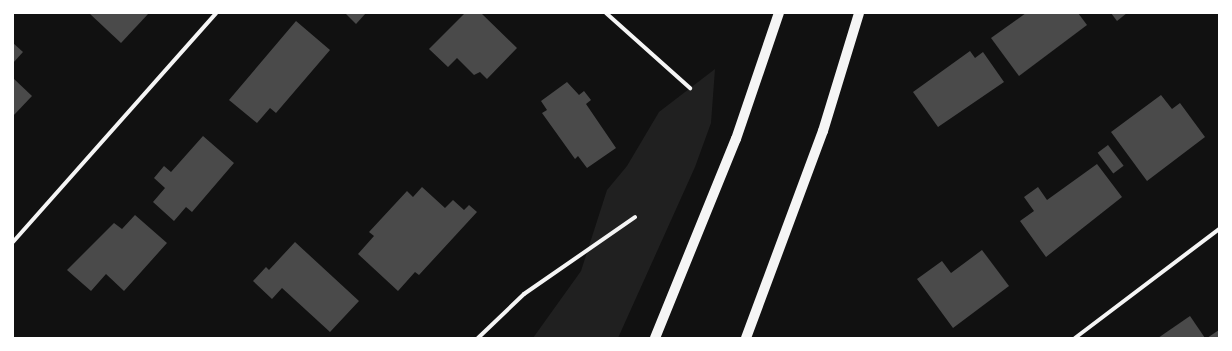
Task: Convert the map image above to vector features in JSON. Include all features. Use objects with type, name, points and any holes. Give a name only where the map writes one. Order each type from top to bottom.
[{"type":"main road","points":[[655,338],[736,140],[779,13]]},
{"type":"main road","points":[[746,338],[823,131],[858,13]]},
{"type":"street","points":[[13,242],[216,13]]},
{"type":"street","points":[[606,13],[690,88]]},
{"type":"street","points":[[478,338],[524,294],[635,217]]},
{"type":"street","points":[[1075,338],[1219,229]]},
{"type":"shaded area","points":[[715,69],[711,123],[695,167],[618,338],[533,338],[581,271],[607,190],[627,166],[659,112]]},
{"type":"building","points":[[89,13],[149,13],[121,43]]},
{"type":"building","points":[[345,13],[366,13],[356,24]]},
{"type":"building","points":[[465,13],[481,13],[517,48],[487,79],[480,72],[474,75],[457,58],[448,67],[429,49]]},
{"type":"building","points":[[1026,13],[1078,13],[1087,25],[1019,76],[991,38]]},
{"type":"building","points":[[1111,13],[1127,13],[1117,21]]},
{"type":"building","points":[[296,21],[330,50],[276,113],[270,108],[257,123],[229,100]]},
{"type":"building","points":[[13,43],[23,52],[13,63]]},
{"type":"building","points":[[970,51],[975,58],[983,52],[1004,82],[938,127],[913,92]]},
{"type":"building","points":[[13,78],[32,96],[13,116]]},
{"type":"building","points":[[567,82],[579,95],[584,91],[591,100],[586,104],[616,148],[587,168],[578,156],[575,159],[542,113],[547,110],[541,101]]},
{"type":"building","points":[[1161,95],[1172,109],[1180,103],[1205,137],[1147,181],[1111,132]]},
{"type":"building","points":[[203,136],[234,163],[192,212],[186,207],[174,221],[153,202],[165,188],[154,178],[164,166],[171,172]]},
{"type":"building","points":[[1108,145],[1124,166],[1113,174],[1098,153]]},
{"type":"building","points":[[1097,164],[1122,197],[1046,257],[1020,221],[1034,211],[1024,197],[1038,187],[1047,200]]},
{"type":"building","points":[[422,187],[445,208],[453,200],[464,210],[469,205],[477,212],[419,275],[415,272],[398,291],[358,254],[374,236],[369,232],[407,191],[413,197]]},
{"type":"building","points":[[135,215],[167,243],[124,291],[106,274],[91,291],[67,270],[114,223],[122,229]]},
{"type":"building","points":[[295,242],[359,301],[330,332],[282,288],[272,299],[253,281],[266,267],[269,270]]},
{"type":"building","points":[[982,250],[1009,286],[953,328],[917,279],[942,261],[951,273]]},
{"type":"building","points":[[1190,316],[1205,338],[1158,338]]},
{"type":"building","points":[[1219,330],[1219,338],[1207,338]]}]
